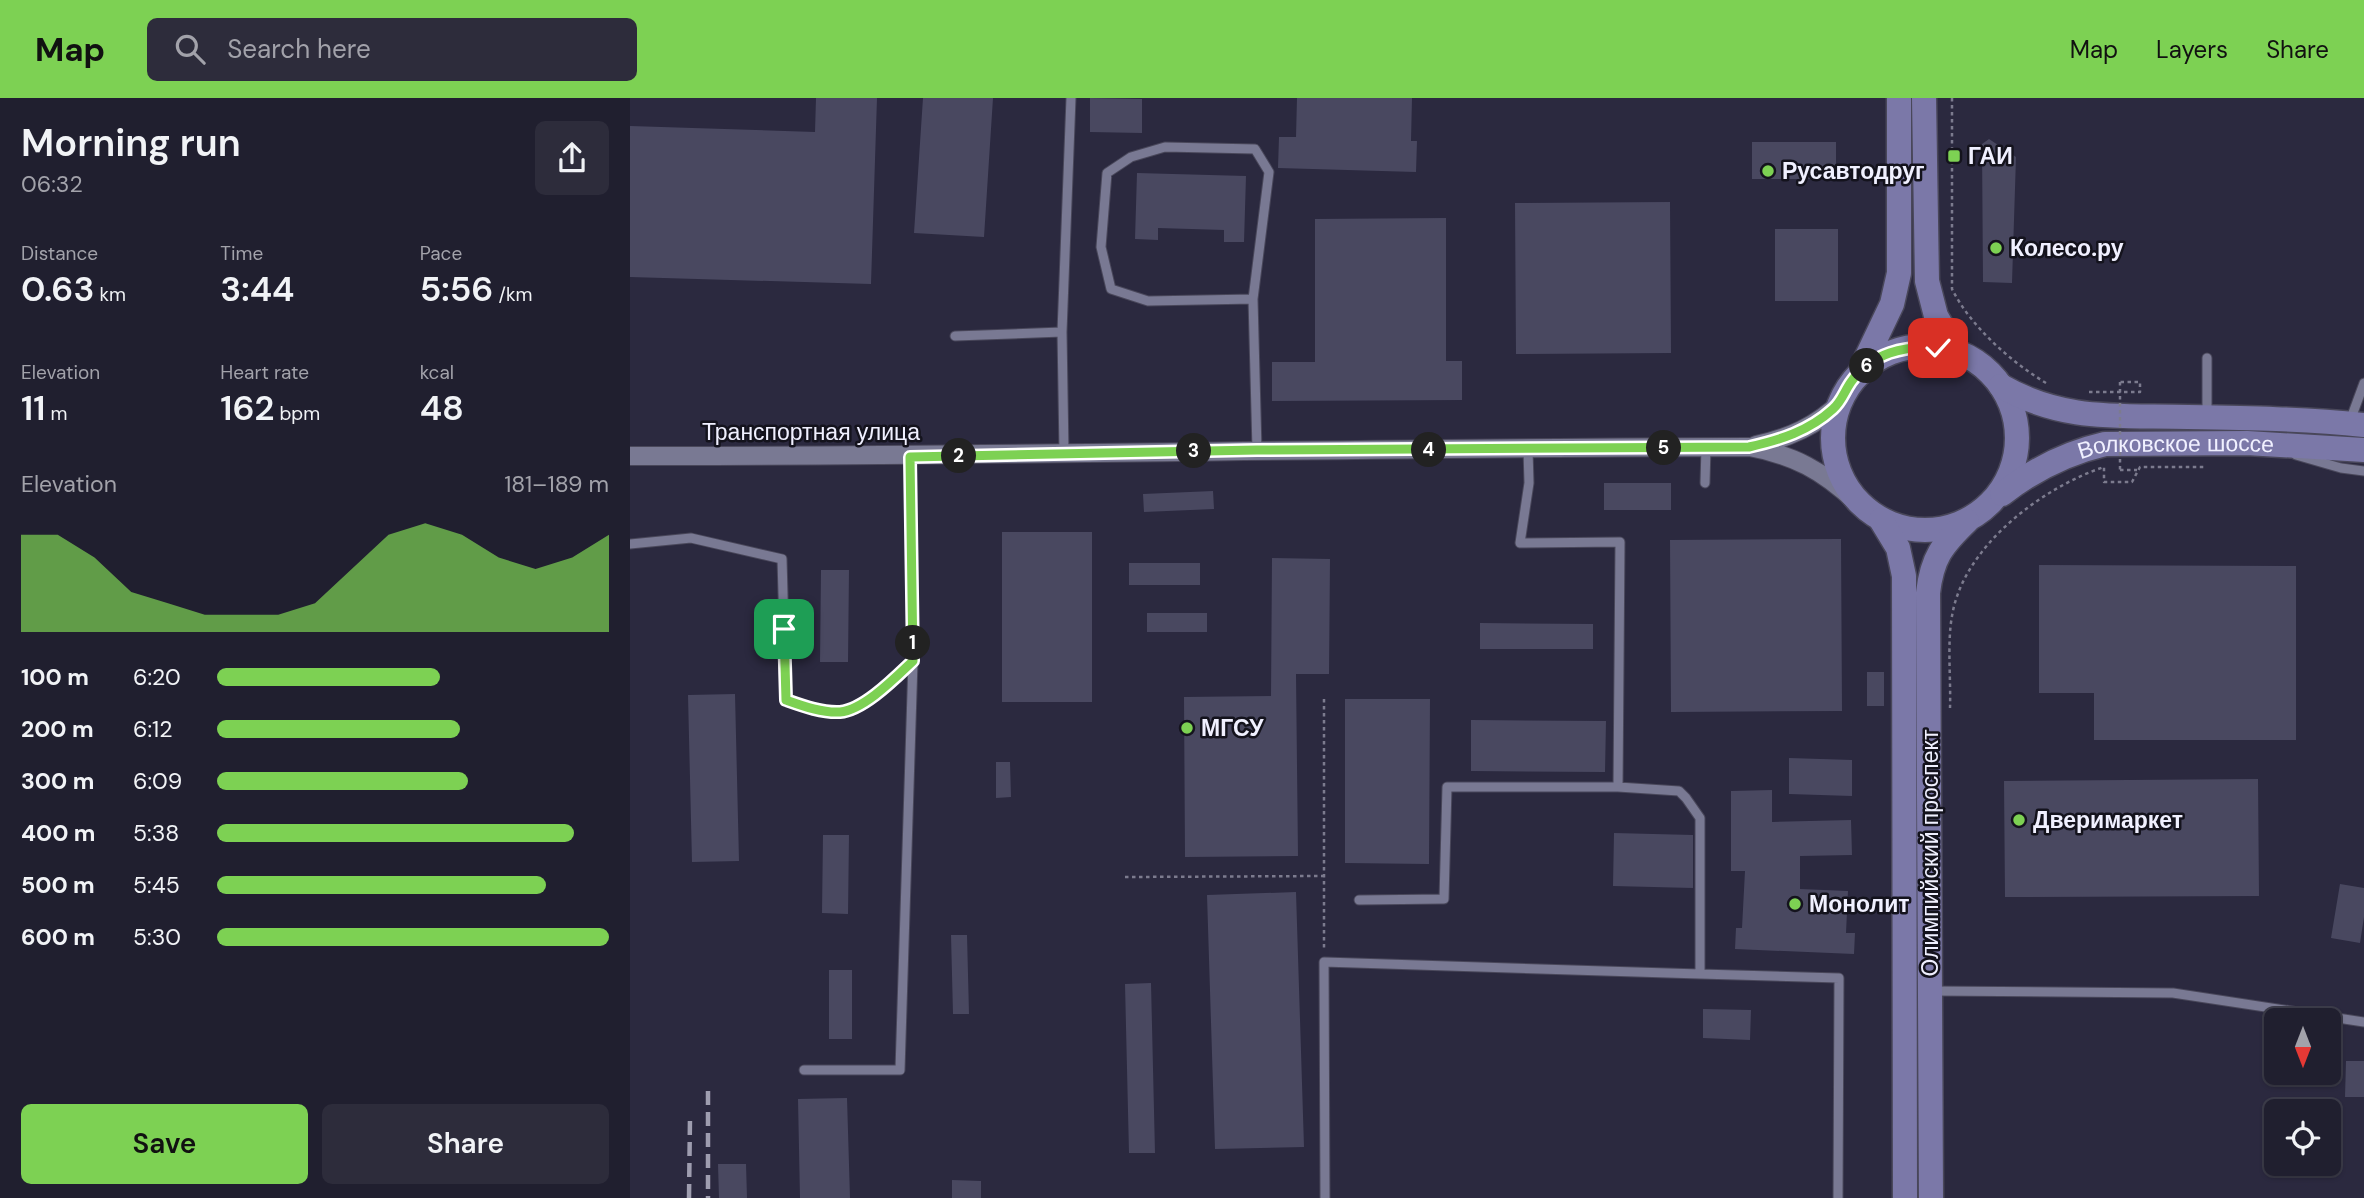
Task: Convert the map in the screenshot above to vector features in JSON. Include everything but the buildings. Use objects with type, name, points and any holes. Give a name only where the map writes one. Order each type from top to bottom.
[{"type":"main road","points":[[1860,371],[1885,322],[1897,288],[1899,98]]},
{"type":"main road","points":[[1924,98],[1927,281],[1936,316],[1956,351]]},
{"type":"main road","points":[[1906,348],[1956,351],[1984,366],[2001,386],[2014,421],[2016,444],[2009,481],[1990,506],[1967,521],[1940,529],[1924,529],[1881,520],[1856,502],[1842,478],[1837,450],[1837,420],[1841,402],[1850,383],[1878,357],[1906,348]]},
{"type":"main road","name":"Волковское шоссе","points":[[2001,386],[2043,406],[2090,415],[2207,417],[2356,425]]},
{"type":"main road","name":"Волковское шоссе","points":[[1998,497],[2040,467],[2105,444],[2264,444],[2364,450]]},
{"type":"main road","name":"Олимпийский проспект","points":[[1881,520],[1898,548],[1904,576],[1905,1198]]},
{"type":"main road","name":"Олимпийский проспект","points":[[1931,1198],[1928,593],[1930,574],[1940,550],[1967,521]]},
{"type":"street","name":"Транспортная улица","points":[[1749,447],[1788,437],[1806,429],[1841,402]]},
{"type":"street","name":"Транспортная улица","points":[[630,456],[910,457],[1257,450],[1749,447],[1788,456],[1810,466],[1832,480],[1856,502]]},
{"type":"lane","points":[[1064,453],[1062,332],[1072,98]]},
{"type":"lane","points":[[1254,299],[1148,301],[1111,289],[1101,247],[1107,173],[1131,157],[1165,147],[1255,149],[1269,172],[1254,299],[1257,450]]},
{"type":"lane","points":[[955,336],[1062,332]]},
{"type":"lane","points":[[2207,358],[2207,417]]},
{"type":"lane","points":[[2356,425],[2364,383]]},
{"type":"lane","points":[[2264,444],[2325,464],[2364,471]]},
{"type":"lane","points":[[1705,483],[1706,447]]},
{"type":"lane","points":[[1528,450],[1529,484],[1520,543],[1620,542],[1618,787]]},
{"type":"lane","points":[[804,1070],[900,1070],[913,661],[910,457]]},
{"type":"lane","points":[[630,544],[691,538],[782,559],[786,700],[811,709],[843,712],[873,697],[913,661]]},
{"type":"lane","points":[[1359,900],[1444,899],[1447,787],[1618,787],[1679,792],[1700,818],[1700,974]]},
{"type":"lane","points":[[1325,1198],[1324,962],[1839,978],[1838,1198]]},
{"type":"lane","points":[[1931,991],[2173,993],[2364,1022]]},
{"type":"path","points":[[1952,98],[1952,289],[1959,303],[1993,342],[2032,374],[2055,388]]},
{"type":"path","points":[[2081,392],[2140,392],[2140,382],[2120,382],[2120,470],[2138,470]]},
{"type":"path","points":[[1950,714],[1952,617],[1958,592],[1976,558],[2002,530],[2041,498],[2075,477],[2104,467],[2104,482],[2132,482],[2140,467],[2204,467]]},
{"type":"path","points":[[1324,699],[1324,962]]},
{"type":"path","points":[[1125,877],[1324,876]]},
{"type":"railway","points":[[708,1091],[708,1198]]},
{"type":"railway","points":[[689,1198],[690,1117]]},
{"type":"place","name":"ГАИ","points":[[1954,156]]},
{"type":"place","name":"Русавтодруг","points":[[1768,171]]},
{"type":"place","name":"Колесо.ру","points":[[1996,248]]},
{"type":"place","name":"МГСУ","points":[[1187,728]]},
{"type":"place","name":"Дверимаркет","points":[[2019,820]]},
{"type":"place","name":"Монолит","points":[[1795,904]]},
{"type":"route","points":[[784,629],[786,700],[811,709],[843,712],[873,697],[913,661],[910,457],[1257,450],[1749,447],[1788,437],[1820,420],[1841,402],[1850,383],[1860,371],[1878,357],[1906,348],[1938,348]]}]
